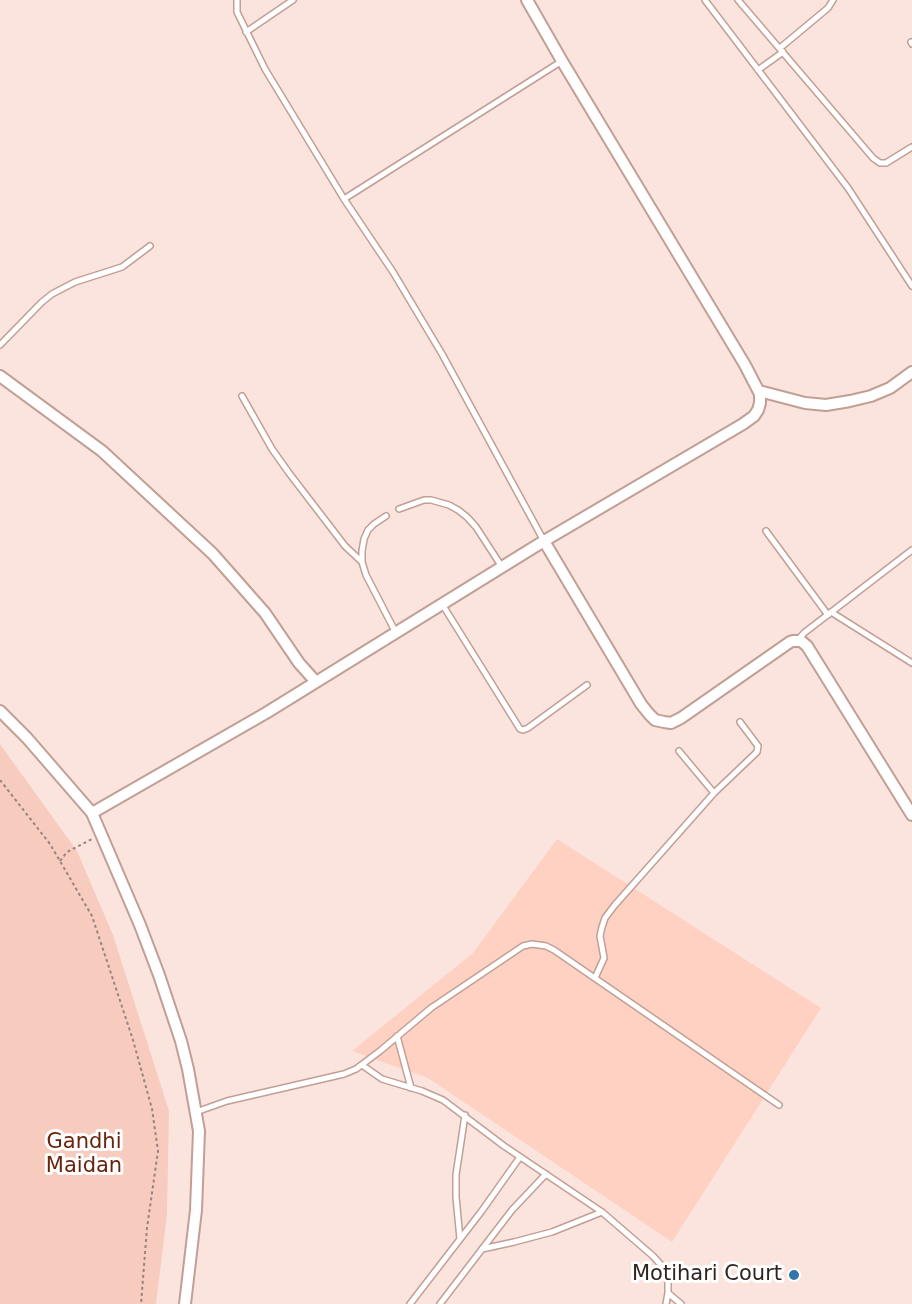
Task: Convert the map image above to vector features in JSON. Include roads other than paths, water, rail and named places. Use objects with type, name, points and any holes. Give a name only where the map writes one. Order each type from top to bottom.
[{"type":"street","points":[[92,813],[266,713],[544,541],[742,424],[754,416],[758,410],[759,391],[739,355],[527,0]]},
{"type":"street","points":[[759,391],[805,403],[826,405],[871,396],[890,388],[912,372]]},
{"type":"street","points":[[0,376],[102,451],[213,555],[265,613],[299,663],[316,682]]},
{"type":"street","points":[[544,541],[641,704],[655,720],[671,723],[681,718],[790,642],[798,640],[804,642],[912,815]]},
{"type":"street","points":[[0,711],[27,738],[92,813],[140,925],[183,1050],[199,1131],[196,1210],[185,1304]]},
{"type":"lane","points":[[237,0],[237,12],[265,69],[436,344],[544,541]]},
{"type":"lane","points":[[246,33],[293,0]]},
{"type":"lane","points":[[705,0],[848,188],[912,286]]},
{"type":"lane","points":[[738,0],[877,161],[886,163],[912,147]]},
{"type":"lane","points":[[758,70],[828,8],[833,0]]},
{"type":"lane","points":[[344,199],[562,61]]},
{"type":"lane","points":[[0,345],[52,294],[75,282],[122,267],[150,246]]},
{"type":"lane","points":[[242,396],[272,449],[289,473],[345,546],[362,562]]},
{"type":"lane","points":[[399,509],[424,500],[431,500],[458,510],[476,527],[502,567]]},
{"type":"lane","points":[[386,516],[368,530],[364,539],[362,562],[366,575],[396,633]]},
{"type":"lane","points":[[766,531],[829,613],[912,663]]},
{"type":"lane","points":[[798,640],[829,613],[912,550]]},
{"type":"lane","points":[[442,604],[519,729],[528,728],[587,685]]},
{"type":"lane","points":[[595,978],[604,958],[600,936],[605,918],[714,793],[758,750],[757,744],[740,722]]},
{"type":"lane","points":[[679,750],[714,793]]},
{"type":"lane","points":[[196,1112],[227,1101],[344,1074],[362,1065],[431,1008],[523,946],[532,944],[546,946],[779,1105]]},
{"type":"lane","points":[[397,1036],[411,1088]]},
{"type":"lane","points":[[362,1065],[382,1079],[443,1100],[520,1157],[602,1212],[662,1266],[668,1281],[666,1304]]},
{"type":"lane","points":[[460,1239],[456,1174],[465,1115]]},
{"type":"lane","points":[[410,1304],[520,1157]]},
{"type":"lane","points":[[440,1304],[512,1210],[546,1174]]},
{"type":"lane","points":[[482,1250],[552,1232],[602,1212]]},
{"type":"lane","points":[[668,1293],[681,1304]]},
{"type":"place","name":"Motihari Court","points":[[794,1275]]},
{"type":"park label","name":"Gandhi Maidan","points":[[84,1155]]}]
